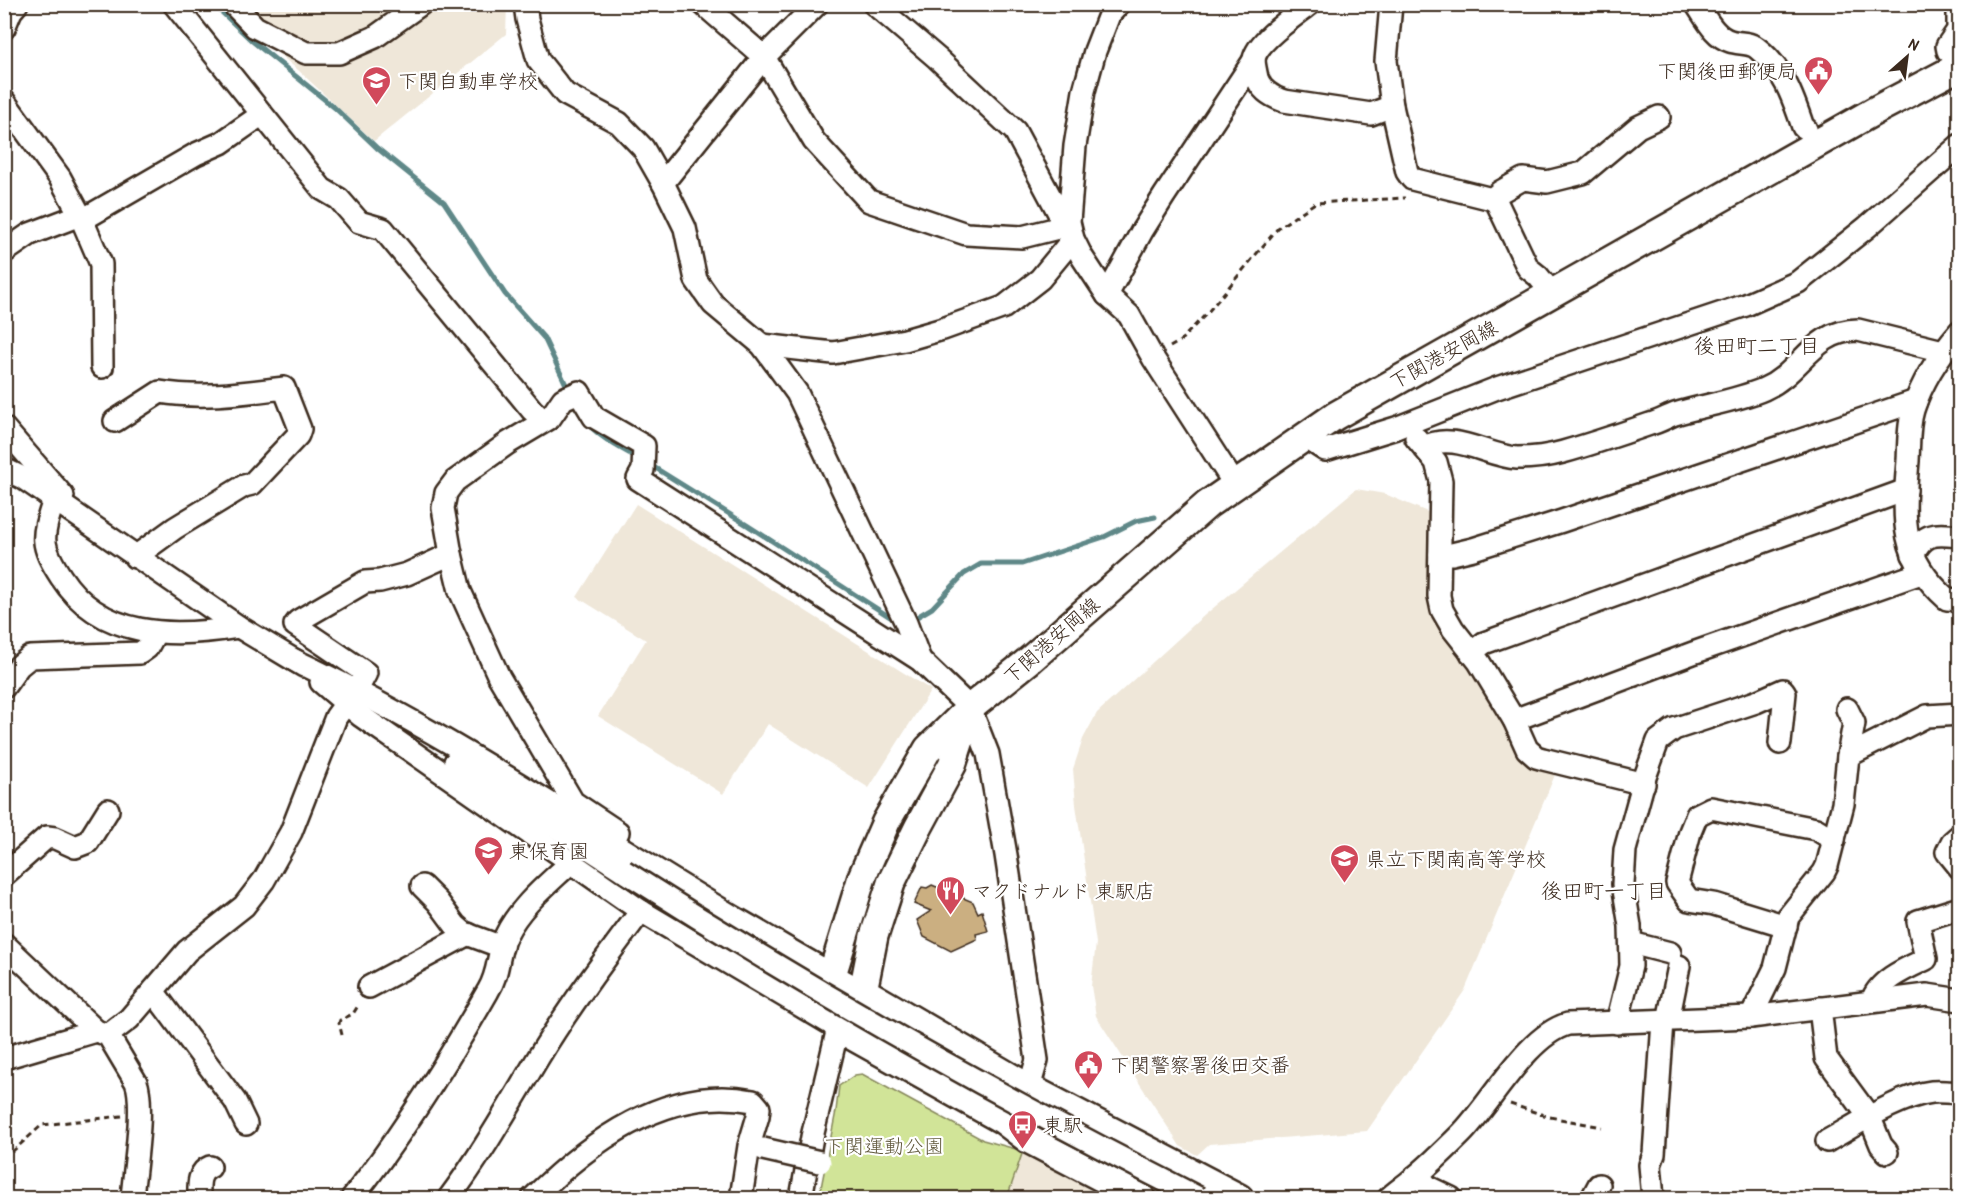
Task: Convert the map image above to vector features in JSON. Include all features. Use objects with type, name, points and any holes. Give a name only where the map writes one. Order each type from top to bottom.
[{"type":"main road","name":"下関港安岡線","points":[[838,1028],[832,975],[862,877],[886,822],[928,749],[970,708],[1030,659],[1208,504],[1305,437],[1364,399],[1878,109],[1954,59]]},
{"type":"main road","points":[[970,708],[952,765],[891,883],[874,936],[863,991],[1029,1088],[1120,1138],[1239,1198]]},
{"type":"main road","points":[[838,1028],[1003,1120],[1028,1138],[1141,1198]]},
{"type":"street","points":[[174,4],[322,189],[339,199],[359,222],[383,229],[532,410],[544,421]]},
{"type":"street","points":[[233,4],[255,27],[306,53],[339,53],[375,37],[416,6]]},
{"type":"street","points":[[525,4],[538,60],[566,94],[619,123],[643,148],[685,228],[696,280],[713,304],[762,345],[796,393],[906,623],[920,660]]},
{"type":"street","points":[[703,4],[764,57],[814,141],[869,201],[966,234],[1022,237],[1058,228],[1060,215],[1015,131],[937,58],[874,4]]},
{"type":"street","points":[[663,183],[764,57],[817,4]]},
{"type":"street","points":[[1107,295],[1142,231],[1254,60],[1257,51],[1276,31],[1310,4]]},
{"type":"street","points":[[1391,4],[1386,61],[1392,106],[1407,172],[1412,179],[1492,199],[1497,203],[1528,268],[1552,293]]},
{"type":"street","points":[[1696,4],[1719,36],[1730,41],[1756,46],[1782,75],[1789,87],[1803,127],[1806,129]]},
{"type":"street","points":[[1954,59],[1947,46],[1958,30],[1958,4]]},
{"type":"street","points":[[1111,8],[1095,51],[1084,91],[1075,146],[1069,208],[1073,239],[1107,295],[1129,315],[1153,358],[1235,485]]},
{"type":"street","points":[[202,39],[209,33],[330,177],[339,199]]},
{"type":"street","points":[[1254,60],[1261,87],[1278,99],[1371,114],[1392,106]]},
{"type":"street","points":[[4,101],[60,178],[81,217],[101,264],[102,367]]},
{"type":"street","points":[[4,252],[30,234],[81,217],[196,154],[221,143],[261,115]]},
{"type":"street","points":[[1492,199],[1523,179],[1548,182],[1583,173],[1638,127],[1659,117]]},
{"type":"street","points":[[1305,437],[1325,450],[1396,428],[1497,388],[1746,305],[1798,282],[1867,227],[1959,145]]},
{"type":"street","points":[[762,345],[833,353],[905,340],[943,329],[1004,307],[1040,279],[1073,239]]},
{"type":"street","points":[[1424,447],[1445,441],[1519,458],[1561,452],[1652,424],[1673,415],[1765,389],[1785,375],[1814,347],[1829,336],[1845,330],[1858,330],[1943,351]]},
{"type":"street","points":[[1959,331],[1943,351],[1927,378],[1912,412],[1905,528],[1917,564],[1930,585],[1947,599],[1959,600]]},
{"type":"street","points":[[114,421],[160,392],[181,396],[200,396],[284,388],[300,429],[298,435],[252,484],[244,486],[175,528],[135,557]]},
{"type":"street","points":[[611,843],[618,832],[573,802],[499,677],[486,645],[466,608],[451,554],[443,508],[446,493],[455,481],[508,443],[550,418],[569,396],[579,392],[594,417],[644,446],[643,470],[638,479],[920,660],[970,708],[988,754],[1008,866],[1037,1060],[1029,1088]]},
{"type":"street","points":[[1440,554],[1473,549],[1551,524],[1917,401]]},
{"type":"street","points":[[1403,424],[1436,462],[1441,481],[1439,596],[1442,610],[1514,720],[1527,749],[1536,757],[1644,784]]},
{"type":"street","points":[[4,428],[83,519]]},
{"type":"street","points":[[4,469],[23,478],[239,627],[381,713],[624,871],[888,1031],[1103,1150],[1199,1198]]},
{"type":"street","points":[[1471,653],[1484,644],[1906,490]]},
{"type":"street","points":[[54,500],[44,530],[45,548],[70,591],[90,608],[109,621],[131,628],[156,632],[216,631],[239,627]]},
{"type":"street","points":[[1917,564],[1920,543],[1928,536],[1936,534],[1959,536]]},
{"type":"street","points":[[4,1058],[102,1033],[129,1019],[187,951],[236,914],[264,880],[291,832],[336,717],[366,673],[295,625],[297,621],[365,582],[380,581],[407,574],[451,554]]},
{"type":"street","points":[[1514,720],[1917,564]]},
{"type":"street","points":[[4,687],[19,666],[30,657],[140,653],[147,648],[156,632]]},
{"type":"street","points":[[294,660],[352,696],[522,785],[611,843],[832,975],[863,991],[838,1028],[812,1137],[801,1198]]},
{"type":"street","points":[[1617,1023],[1631,966],[1631,944],[1623,884],[1624,859],[1658,741],[1674,729],[1744,706],[1783,690],[1785,693],[1780,743]]},
{"type":"street","points":[[352,696],[361,716],[641,911],[838,1028]]},
{"type":"street","points":[[1751,1017],[1775,968],[1788,917],[1824,872],[1843,804],[1854,723],[1847,710]]},
{"type":"street","points":[[1848,756],[1927,716],[1959,714]]},
{"type":"street","points":[[1786,926],[1714,904],[1689,900],[1677,883],[1690,832],[1697,815],[1711,808],[1816,829],[1834,840]]},
{"type":"street","points":[[4,875],[50,836],[75,847],[88,842],[108,810]]},
{"type":"street","points":[[1959,836],[1952,842],[1947,852],[1959,868]]},
{"type":"street","points":[[352,1198],[391,1145],[471,1022],[493,983],[506,935],[515,920],[570,862]]},
{"type":"street","points":[[422,886],[438,902],[455,925],[468,934],[502,947]]},
{"type":"street","points":[[1872,1001],[1875,992],[1884,983],[1926,959],[1918,921],[1959,908]]},
{"type":"street","points":[[449,1198],[464,1179],[572,1006],[641,911]]},
{"type":"street","points":[[369,987],[468,934]]},
{"type":"street","points":[[4,944],[102,1033],[138,1089],[132,1198]]},
{"type":"street","points":[[1631,944],[1675,959],[1666,1021],[1654,1154],[1650,1165],[1653,1198]]},
{"type":"street","points":[[153,991],[235,1101],[246,1124]]},
{"type":"street","points":[[1389,1198],[1462,1133],[1535,1045],[1551,1031],[1568,1024],[1751,1017],[1927,995],[1959,1000]]},
{"type":"street","points":[[1820,1008],[1827,1058],[1870,1118],[1881,1145],[1887,1152]]},
{"type":"street","points":[[1827,1141],[1876,1113],[1915,1097],[1931,1092],[1959,1092]]},
{"type":"street","points":[[533,1198],[560,1173],[609,1136],[639,1119],[673,1105],[709,1098],[740,1098],[753,1101],[759,1108],[756,1148],[741,1198]]},
{"type":"street","points":[[756,1148],[820,1162]]},
{"type":"street","points":[[199,1198],[200,1177],[202,1172],[210,1167]]},
{"type":"street","points":[[1418,1174],[1428,1187],[1451,1198]]},
{"type":"path","points":[[1153,358],[1180,341],[1278,228],[1315,203],[1421,196],[1427,182]]},
{"type":"path","points":[[342,1035],[340,1020],[353,1014],[369,987]]},
{"type":"path","points":[[1492,1096],[1551,1117],[1579,1124],[1602,1126]]},
{"type":"path","points":[[4,1159],[42,1125],[138,1114]]},
{"type":"shaded area","name":"下関自動車学校","points":[[219,5],[507,5],[506,34],[374,141],[297,69]]},
{"type":"shaded area","points":[[1356,489],[1385,494],[1432,514],[1437,611],[1500,704],[1557,770],[1465,990],[1367,1131],[1209,1144],[1197,1155],[1180,1146],[1096,1016],[1091,986],[1096,943],[1073,769],[1083,739],[1097,713],[1200,619]]},
{"type":"shaded area","points":[[636,504],[931,690],[869,788],[768,724],[723,794],[598,716],[646,640],[577,597]]},
{"type":"shaded area","points":[[1023,1151],[1104,1198],[1007,1198]]},
{"type":"green space","name":"下関運動公園","points":[[862,1074],[983,1140],[1023,1151],[1007,1198],[819,1198],[839,1086],[855,1075]]},
{"type":"building","name":"マクドナルド 東駅店","points":[[932,885],[973,902],[978,913],[982,911],[988,931],[976,934],[977,939],[951,951],[924,937],[917,920],[931,911],[914,904],[922,887],[927,888]]},
{"type":"waterway","points":[[213,4],[251,40],[335,108],[377,148],[444,202],[505,294],[544,338],[569,391]]},
{"type":"waterway","points":[[573,400],[591,427],[608,441],[638,458]]},
{"type":"waterway","points":[[649,464],[893,619]]},
{"type":"waterway","points":[[915,618],[932,608],[964,574],[981,564],[1022,564],[1104,537],[1136,521],[1155,517]]},
{"type":"place","name":"下関後田郵便局","points":[[1818,96]]},
{"type":"place","name":"下関自動車学校","points":[[377,106]]},
{"type":"place","name":"東保育園","points":[[488,876]]},
{"type":"place","name":"県立下関南高等学校","points":[[1345,884]]},
{"type":"place","name":"マクドナルド 東駅店","points":[[951,916]]},
{"type":"place","name":"下関警察署後田交番","points":[[1089,1090]]},
{"type":"place","name":"東駅","points":[[1022,1150]]},
{"type":"district","name":"後田町二丁目","points":[[1757,345]]},
{"type":"district","name":"後田町一丁目","points":[[1604,890]]}]
